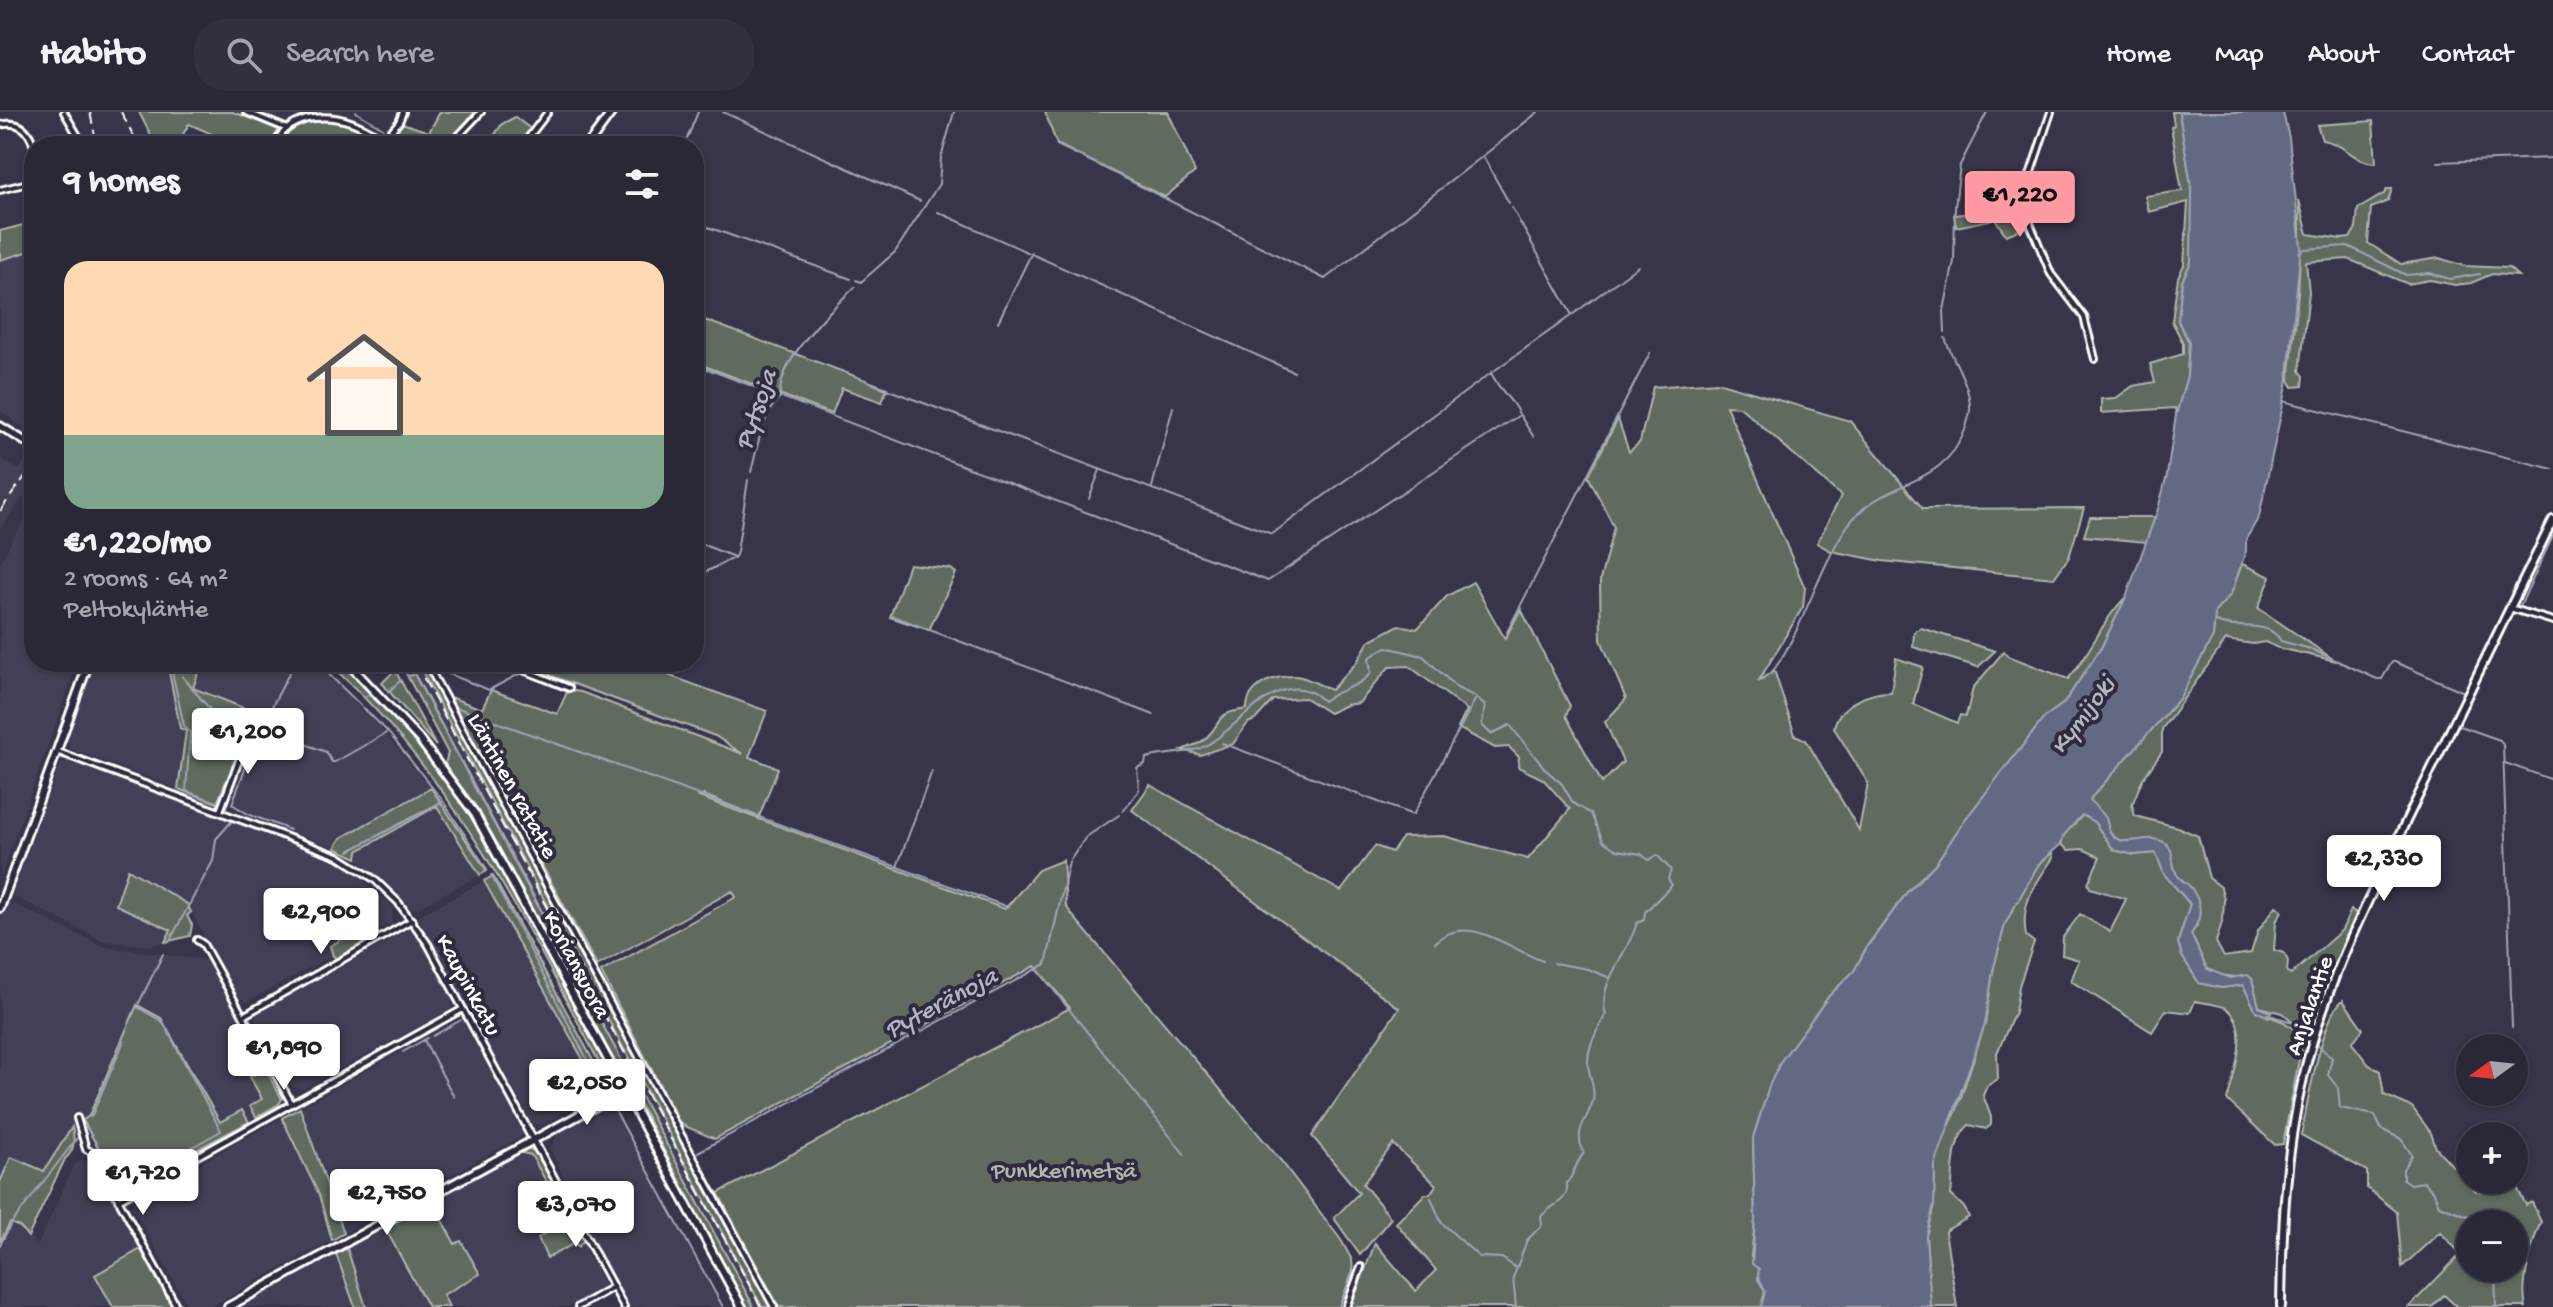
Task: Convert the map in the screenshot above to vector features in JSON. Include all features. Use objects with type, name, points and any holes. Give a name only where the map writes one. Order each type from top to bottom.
[{"type":"main road","points":[[594,136],[612,112]]},
{"type":"main road","points":[[0,426],[24,441]]},
{"type":"main road","name":"Anjalantie","points":[[2281,1307],[2282,1243],[2291,1148],[2302,1079],[2321,1012],[2351,937],[2553,520]]},
{"type":"main road","points":[[0,908],[85,672]]},
{"type":"main road","name":"Koriansuora","points":[[357,672],[403,720],[470,807],[742,1307]]},
{"type":"main road","points":[[228,1307],[625,1090]]},
{"type":"street","points":[[64,112],[78,136]]},
{"type":"street","points":[[246,112],[285,128]]},
{"type":"street","points":[[386,136],[403,112]]},
{"type":"street","points":[[458,136],[481,112]]},
{"type":"street","points":[[530,136],[548,112]]},
{"type":"street","points":[[2051,112],[2021,202],[2051,274],[2084,317],[2095,359]]},
{"type":"street","points":[[280,136],[285,128],[313,114],[348,115],[380,136]]},
{"type":"street","points":[[0,125],[20,125],[30,136]]},
{"type":"street","points":[[0,190],[24,184]]},
{"type":"street","points":[[2510,608],[2553,621]]},
{"type":"street","name":"Läntinen ratatie","points":[[431,672],[774,1307]]},
{"type":"street","points":[[528,672],[569,688]]},
{"type":"street","points":[[220,811],[252,726],[262,724]]},
{"type":"street","name":"Kaupinkatu","points":[[56,751],[328,851],[354,865],[392,897],[412,920],[463,1009],[624,1307]]},
{"type":"street","points":[[243,1016],[412,920]]},
{"type":"street","points":[[197,940],[203,944],[292,1104]]},
{"type":"street","points":[[118,1200],[463,1009]]},
{"type":"street","points":[[77,1118],[86,1149],[93,1153],[177,1307]]},
{"type":"street","points":[[1346,1307],[1361,1267]]},
{"type":"street","points":[[578,1307],[613,1287]]},
{"type":"shaded area","points":[[24,253],[24,428],[0,411],[0,260]]},
{"type":"shaded area","points":[[0,458],[18,470],[24,463],[24,496],[0,529]]},
{"type":"shaded area","points":[[24,520],[24,672],[74,672],[0,879],[0,564]]},
{"type":"shaded area","points":[[91,672],[169,672],[180,727],[186,731],[178,789],[71,749],[67,741]]},
{"type":"shaded area","points":[[199,672],[323,672],[382,730],[431,788],[341,838],[335,848],[234,809],[230,802],[256,731],[267,728],[265,715],[193,688]]},
{"type":"shaded area","points":[[413,672],[422,672],[762,1307],[754,1307]]},
{"type":"shaded area","points":[[68,761],[322,855],[351,870],[393,907],[392,923],[247,1002],[237,996],[187,904],[165,942],[148,946],[103,941],[23,901],[12,895],[60,764]]},
{"type":"shaded area","points":[[437,806],[480,875],[416,909],[409,908],[357,858],[358,851]]},
{"type":"shaded area","points":[[484,881],[601,1092],[542,1125],[532,1123],[422,926],[420,915]]},
{"type":"shaded area","points":[[8,901],[105,947],[207,960],[282,1098],[279,1104],[226,1133],[138,1006],[89,1116],[72,1127],[44,1171],[11,1157],[0,1182],[0,924]]},
{"type":"shaded area","points":[[407,930],[418,936],[452,1000],[450,1010],[302,1089],[288,1086],[254,1024],[256,1015]]},
{"type":"shaded area","points":[[455,1021],[464,1022],[523,1130],[521,1137],[344,1233],[300,1108]]},
{"type":"shaded area","points":[[611,1105],[721,1307],[627,1307],[565,1191],[568,1186],[550,1148],[559,1132]]},
{"type":"shaded area","points":[[282,1118],[319,1195],[332,1240],[210,1307],[188,1307],[132,1206],[133,1201]]},
{"type":"shaded area","points":[[527,1149],[534,1151],[604,1283],[602,1288],[568,1307],[449,1307],[443,1295],[461,1241],[456,1244],[432,1202]]},
{"type":"shaded area","points":[[82,1159],[92,1163],[141,1249],[96,1275],[113,1307],[0,1307],[0,1242],[10,1223],[20,1227],[38,1245],[73,1166]]},
{"type":"shaded area","points":[[385,1228],[428,1307],[366,1307],[347,1248]]},
{"type":"shaded area","points":[[336,1254],[355,1307],[239,1307]]},
{"type":"green space","points":[[139,112],[233,112],[278,129],[279,133],[277,136],[217,136],[189,124],[182,136],[151,136]]},
{"type":"green space","points":[[440,112],[476,112],[454,136],[399,136],[393,133],[402,123],[429,132]]},
{"type":"green space","points":[[1045,112],[1168,112],[1195,172],[1165,197],[1057,145]]},
{"type":"green space","points":[[2172,112],[2179,112],[2192,191],[2191,262],[2182,281],[2178,321],[2189,342],[2187,376],[2176,415],[2175,408],[2101,413],[2101,399],[2116,398],[2133,386],[2155,382],[2150,364],[2183,354],[2183,343],[2172,321],[2178,277],[2184,265],[2188,202],[2149,212],[2145,196],[2182,191],[2171,127],[2174,125]]},
{"type":"green space","points":[[515,117],[532,130],[527,136],[494,136],[502,124]]},
{"type":"green space","points":[[337,118],[359,126],[371,136],[285,136],[311,122]]},
{"type":"green space","points":[[2373,121],[2376,163],[2322,140],[2317,125]]},
{"type":"green space","points":[[2387,189],[2392,189],[2388,201],[2371,208],[2368,243],[2401,264],[2439,258],[2464,266],[2509,268],[2518,276],[2492,274],[2471,283],[2455,285],[2430,280],[2408,284],[2348,259],[2306,262],[2309,292],[2300,371],[2304,376],[2303,386],[2293,387],[2289,380],[2299,268],[2299,200],[2308,234],[2350,238],[2356,228],[2358,209]]},
{"type":"green space","points":[[2018,207],[2025,228],[2006,235],[1995,219],[1956,227],[1954,215]]},
{"type":"green space","points":[[24,225],[24,253],[0,260],[0,231]]},
{"type":"green space","points":[[704,320],[887,388],[882,402],[842,388],[832,414],[704,366]]},
{"type":"green space","points":[[1717,382],[1850,421],[1923,509],[2084,508],[2069,557],[2054,578],[1882,561],[1831,551],[1817,543],[1841,496],[1740,407],[1726,406],[1805,588],[1803,607],[1758,682],[1774,670],[1795,735],[1806,740],[1859,830],[1868,783],[1834,728],[1848,706],[1874,694],[1891,692],[1896,658],[1923,667],[1913,704],[1957,723],[1960,715],[1966,716],[1973,688],[2004,651],[2008,656],[2068,679],[2126,597],[2101,648],[2064,703],[2045,717],[1964,821],[1936,863],[1908,891],[1867,946],[1854,971],[1829,996],[1781,1061],[1770,1084],[1753,1138],[1755,1220],[1751,1257],[1759,1269],[1758,1279],[1765,1291],[1761,1307],[1351,1307],[1375,1243],[1416,1291],[1436,1270],[1396,1223],[1436,1185],[1393,1144],[1363,1184],[1391,1218],[1360,1255],[1334,1218],[1359,1193],[1312,1136],[1399,1008],[1132,810],[1150,785],[1341,891],[1375,846],[1392,852],[1403,837],[1444,836],[1528,859],[1570,809],[1543,779],[1518,767],[1519,757],[1509,747],[1495,748],[1458,728],[1467,710],[1409,666],[1389,667],[1359,703],[1329,713],[1305,698],[1273,700],[1255,720],[1248,723],[1233,744],[1200,755],[1182,750],[1204,740],[1224,715],[1247,709],[1251,694],[1269,680],[1299,676],[1331,690],[1357,662],[1369,641],[1399,625],[1417,629],[1447,596],[1473,582],[1505,639],[1521,609],[1570,706],[1566,716],[1602,783],[1623,762],[1605,722],[1626,699],[1601,640],[1600,580],[1614,527],[1588,476],[1618,419],[1629,452],[1640,442],[1653,387]]},
{"type":"green space","points":[[2090,517],[2155,517],[2146,542],[2084,536]]},
{"type":"green space","points":[[909,564],[951,569],[956,573],[929,630],[890,617]]},
{"type":"green space","points":[[2242,564],[2271,577],[2258,608],[2336,661],[2265,642],[2253,644],[2226,640],[2162,729],[2162,752],[2142,780],[2132,805],[2135,816],[2198,836],[2209,878],[2221,887],[2224,899],[2223,919],[2216,942],[2224,957],[2251,953],[2258,931],[2276,906],[2282,911],[2276,922],[2274,950],[2284,953],[2288,961],[2287,972],[2291,975],[2342,930],[2351,910],[2355,912],[2356,918],[2314,1008],[2307,1031],[2283,1013],[2259,1007],[2252,979],[2217,975],[2207,969],[2191,934],[2197,925],[2185,882],[2177,876],[2167,844],[2114,837],[2107,820],[2090,799],[2179,699],[2213,637],[2215,612],[2231,594]]},
{"type":"green space","points":[[1921,628],[1995,651],[1978,667],[1913,647],[1914,632]]},
{"type":"green space","points":[[169,672],[199,672],[193,688],[254,712],[247,727],[220,718],[205,732],[240,748],[217,803],[178,789],[186,731],[180,728]]},
{"type":"green space","points":[[337,672],[351,672],[381,703],[436,768],[485,838],[616,1081],[614,1091],[490,863],[416,757],[374,708]]},
{"type":"green space","points":[[396,672],[436,746],[382,683]]},
{"type":"green space","points":[[405,672],[413,672],[754,1307],[746,1307],[643,1110],[492,834],[445,764],[448,753]]},
{"type":"green space","points":[[422,672],[428,672],[770,1307],[762,1307]]},
{"type":"green space","name":"Punkkerimetsä","points":[[541,672],[660,672],[767,711],[749,757],[778,768],[759,817],[704,795],[699,797],[1005,909],[1038,870],[1063,860],[1066,906],[1073,916],[1282,1162],[1341,1240],[1352,1260],[1353,1271],[1339,1307],[779,1307],[718,1193],[1070,1008],[1035,966],[715,1139],[680,1124],[601,972],[736,897],[732,891],[597,966],[450,697],[482,709],[491,690],[557,714],[568,690],[581,692],[743,754],[715,736]]},
{"type":"green space","points":[[431,788],[487,871],[480,875],[437,806],[358,851],[357,858],[335,848],[341,838]]},
{"type":"green space","points":[[2083,815],[2094,822],[2114,850],[2134,855],[2156,853],[2164,874],[2190,904],[2178,942],[2182,956],[2199,983],[2222,988],[2243,985],[2256,1011],[2294,1029],[2302,1044],[2283,1144],[2275,1145],[2227,1100],[2239,1039],[2234,1016],[2226,1008],[2195,1001],[2190,1013],[2166,1010],[2152,1032],[2071,981],[2079,960],[2062,955],[2063,937],[2080,914],[2110,932],[2126,899],[2090,888],[2088,883],[2100,857],[2083,849],[2068,850],[2061,844],[2064,835]]},
{"type":"green space","points":[[2052,853],[2053,858],[2027,903],[2026,936],[2034,942],[2019,986],[2015,1012],[1997,1053],[1998,1079],[1987,1086],[1983,1095],[1991,1125],[1986,1129],[1969,1125],[1956,1148],[1951,1195],[1964,1207],[1969,1217],[1945,1231],[1957,1307],[1931,1307],[1926,1236],[1934,1205],[1935,1165],[1940,1144],[1956,1112],[1985,1024],[1993,971],[2005,924],[2039,864]]},
{"type":"green space","points":[[128,869],[187,904],[191,912],[187,916],[192,925],[190,936],[165,942],[171,930],[116,905]]},
{"type":"green space","points":[[493,876],[608,1088],[605,1092],[601,1092],[484,881]]},
{"type":"green space","points":[[371,923],[379,936],[337,959],[333,956],[330,946]]},
{"type":"green space","points":[[2343,1000],[2363,1029],[2352,1043],[2369,1065],[2380,1071],[2384,1095],[2412,1107],[2431,1133],[2436,1148],[2456,1170],[2456,1194],[2520,1194],[2526,1205],[2532,1202],[2541,1222],[2528,1264],[2528,1210],[2456,1210],[2456,1249],[2440,1232],[2402,1267],[2397,1212],[2367,1188],[2367,1171],[2301,1135],[2328,1023]]},
{"type":"green space","points":[[137,1005],[161,1018],[220,1122],[242,1110],[249,1122],[128,1186],[118,1185],[83,1120],[89,1116]]},
{"type":"green space","points":[[265,1069],[282,1099],[279,1104],[256,1117],[250,1106],[262,1099],[250,1077]]},
{"type":"green space","points":[[300,1108],[344,1233],[332,1240],[319,1195],[282,1118]]},
{"type":"green space","points":[[72,1127],[72,1148],[28,1237],[20,1227],[10,1223],[0,1242],[0,1182],[11,1157],[44,1171]]},
{"type":"green space","points":[[527,1148],[536,1152],[584,1240],[578,1247],[575,1243],[547,1258],[538,1238],[565,1223],[531,1155],[522,1153]]},
{"type":"green space","points":[[432,1202],[455,1244],[461,1241],[480,1274],[443,1295],[449,1307],[428,1307],[385,1228]]},
{"type":"green space","points":[[347,1248],[366,1307],[355,1307],[336,1254]]},
{"type":"green space","points":[[141,1249],[172,1307],[113,1307],[95,1275]]},
{"type":"green space","points":[[2456,1259],[2456,1282],[2526,1282],[2526,1307],[2457,1307],[2444,1295],[2432,1307],[2409,1307]]},
{"type":"water","name":"Kymijoki","points":[[2179,112],[2283,112],[2289,138],[2301,247],[2287,386],[2259,517],[2246,539],[2246,551],[2231,594],[2215,612],[2213,637],[2179,699],[2090,799],[2106,818],[2114,837],[2127,841],[2158,840],[2169,846],[2175,872],[2190,887],[2198,901],[2199,917],[2191,934],[2207,969],[2230,978],[2248,975],[2252,979],[2259,1007],[2271,1012],[2268,1017],[2256,1011],[2243,985],[2222,988],[2199,983],[2182,956],[2178,942],[2190,904],[2164,874],[2156,853],[2134,855],[2114,850],[2094,822],[2082,815],[2064,835],[2061,844],[2039,864],[2005,924],[1993,971],[1985,1024],[1935,1165],[1934,1205],[1926,1236],[1931,1307],[1761,1307],[1765,1291],[1758,1277],[1759,1269],[1752,1264],[1755,1220],[1753,1138],[1770,1084],[1781,1061],[1829,996],[1854,971],[1867,947],[1908,891],[1936,863],[1964,821],[2045,717],[2064,703],[2101,648],[2126,597],[2158,509],[2167,475],[2176,415],[2187,376],[2189,342],[2178,321],[2182,281],[2191,262],[2192,191]]},
{"type":"waterway","points":[[356,112],[383,128]]},
{"type":"waterway","points":[[688,136],[698,112]]},
{"type":"waterway","points":[[723,112],[920,201]]},
{"type":"waterway","name":"Pytsoja","points":[[856,280],[861,282],[895,252],[939,184],[941,158],[954,112]]},
{"type":"waterway","points":[[1509,203],[1483,156],[1538,112]]},
{"type":"waterway","points":[[1945,332],[1944,310],[1954,261],[1960,165],[1987,112]]},
{"type":"waterway","points":[[1059,145],[1325,279],[1483,156]]},
{"type":"waterway","points":[[2438,162],[2553,158]]},
{"type":"waterway","points":[[1512,208],[1572,315],[1491,373],[1534,437]]},
{"type":"waterway","points":[[938,212],[1294,372]]},
{"type":"waterway","points":[[704,226],[851,279]]},
{"type":"waterway","points":[[2299,252],[2348,246],[2406,275],[2429,273],[2450,279],[2480,274]]},
{"type":"waterway","points":[[998,322],[1032,252]]},
{"type":"waterway","points":[[1572,315],[1638,266]]},
{"type":"waterway","name":"Pytsoja","points":[[751,472],[764,422],[780,397],[787,368],[807,338],[855,287]]},
{"type":"waterway","points":[[1771,674],[1792,639],[1846,528],[1875,500],[1926,475],[1955,450],[1970,412],[1969,397],[1945,338]]},
{"type":"waterway","points":[[1507,632],[1650,353]]},
{"type":"waterway","points":[[704,368],[1268,581],[1518,416]]},
{"type":"waterway","points":[[873,384],[1272,534],[1491,373]]},
{"type":"waterway","points":[[2283,401],[2553,469]]},
{"type":"waterway","points":[[1152,487],[1173,407]]},
{"type":"waterway","points":[[1089,499],[1100,470]]},
{"type":"waterway","name":"Pytsoja","points":[[704,573],[735,557],[748,480]]},
{"type":"waterway","points":[[2520,606],[2553,536]]},
{"type":"waterway","points":[[704,545],[734,557]]},
{"type":"waterway","points":[[893,616],[1154,715]]},
{"type":"waterway","points":[[2216,622],[2268,630],[2281,641],[2311,649],[2377,679],[2382,679],[2395,662],[2462,691]]},
{"type":"waterway","name":"Pyteränoja","points":[[1123,811],[1139,790],[1137,768],[1145,764],[1146,758],[1207,745],[1277,693],[1292,689],[1308,691],[1323,701],[1366,678],[1371,673],[1369,658],[1386,647],[1423,656],[1457,688],[1474,696],[1485,706],[1482,725],[1491,734],[1510,725],[1545,769],[1562,784],[1573,803],[1591,814],[1603,841],[1617,850],[1641,854],[1649,860],[1657,855],[1671,870],[1668,879],[1672,885],[1645,912],[1644,920],[1637,923],[1605,992],[1606,1014],[1588,1055],[1594,1095],[1580,1132],[1584,1153],[1567,1183],[1565,1195],[1545,1212],[1541,1217],[1542,1225],[1527,1240],[1513,1278],[1516,1307]]},
{"type":"waterway","points":[[172,672],[184,726],[190,732],[186,791],[217,802]]},
{"type":"waterway","points":[[268,714],[290,672]]},
{"type":"waterway","points":[[290,830],[248,814],[232,804],[258,734],[266,735],[268,730],[326,752],[335,762],[388,732],[326,672]]},
{"type":"waterway","points":[[405,672],[408,677],[414,674],[586,996]]},
{"type":"waterway","name":"Pytsoja","points":[[444,672],[489,690],[523,672]]},
{"type":"waterway","points":[[182,676],[218,719],[190,744]]},
{"type":"waterway","points":[[388,692],[400,681]]},
{"type":"waterway","points":[[366,696],[379,703]]},
{"type":"waterway","points":[[1222,743],[1413,815],[1475,700]]},
{"type":"waterway","points":[[458,708],[1008,907]]},
{"type":"waterway","points":[[2460,726],[2500,740],[2503,745],[2512,1027]]},
{"type":"waterway","points":[[349,851],[443,801],[388,732]]},
{"type":"waterway","points":[[2505,763],[2553,780]]},
{"type":"waterway","points":[[897,867],[932,771]]},
{"type":"waterway","points":[[443,801],[487,869]]},
{"type":"waterway","name":"Pyteränoja","points":[[698,1152],[1046,964],[1069,862],[1086,837],[1119,815]]},
{"type":"waterway","points":[[169,942],[213,861],[216,839],[232,821]]},
{"type":"waterway","points":[[491,875],[604,1092]]},
{"type":"waterway","points":[[1435,943],[1447,934],[1474,931],[1543,961]]},
{"type":"waterway","points":[[86,1127],[116,1175],[128,1183],[221,1131],[163,1022],[137,1007],[163,954]]},
{"type":"waterway","points":[[1554,963],[1588,969],[1610,978]]},
{"type":"waterway","points":[[1037,969],[1185,1155]]},
{"type":"waterway","points":[[2267,1014],[2292,1022],[2305,1042]]},
{"type":"waterway","points":[[433,1036],[461,1020]]},
{"type":"waterway","points":[[403,1052],[427,1038]]},
{"type":"waterway","points":[[424,1040],[454,1097]]},
{"type":"waterway","points":[[91,1117],[124,1041]]},
{"type":"waterway","points":[[2317,1044],[2332,1058],[2328,1075],[2338,1088],[2340,1108],[2375,1115],[2381,1129],[2401,1139],[2412,1155],[2403,1169],[2403,1179],[2410,1184],[2424,1182],[2439,1205],[2456,1212]]},
{"type":"waterway","points":[[611,1103],[723,1307]]},
{"type":"waterway","points":[[0,1245],[11,1224],[77,1138]]},
{"type":"waterway","points":[[1431,1198],[1441,1222],[1479,1257],[1502,1258],[1516,1268]]},
{"type":"waterway","points":[[2495,1282],[2496,1307]]},
{"type":"railway","points":[[90,112],[95,136]]},
{"type":"railway","points":[[121,112],[134,136]]},
{"type":"railway","points":[[0,511],[24,478]]},
{"type":"railway","points":[[420,672],[761,1307]]}]
